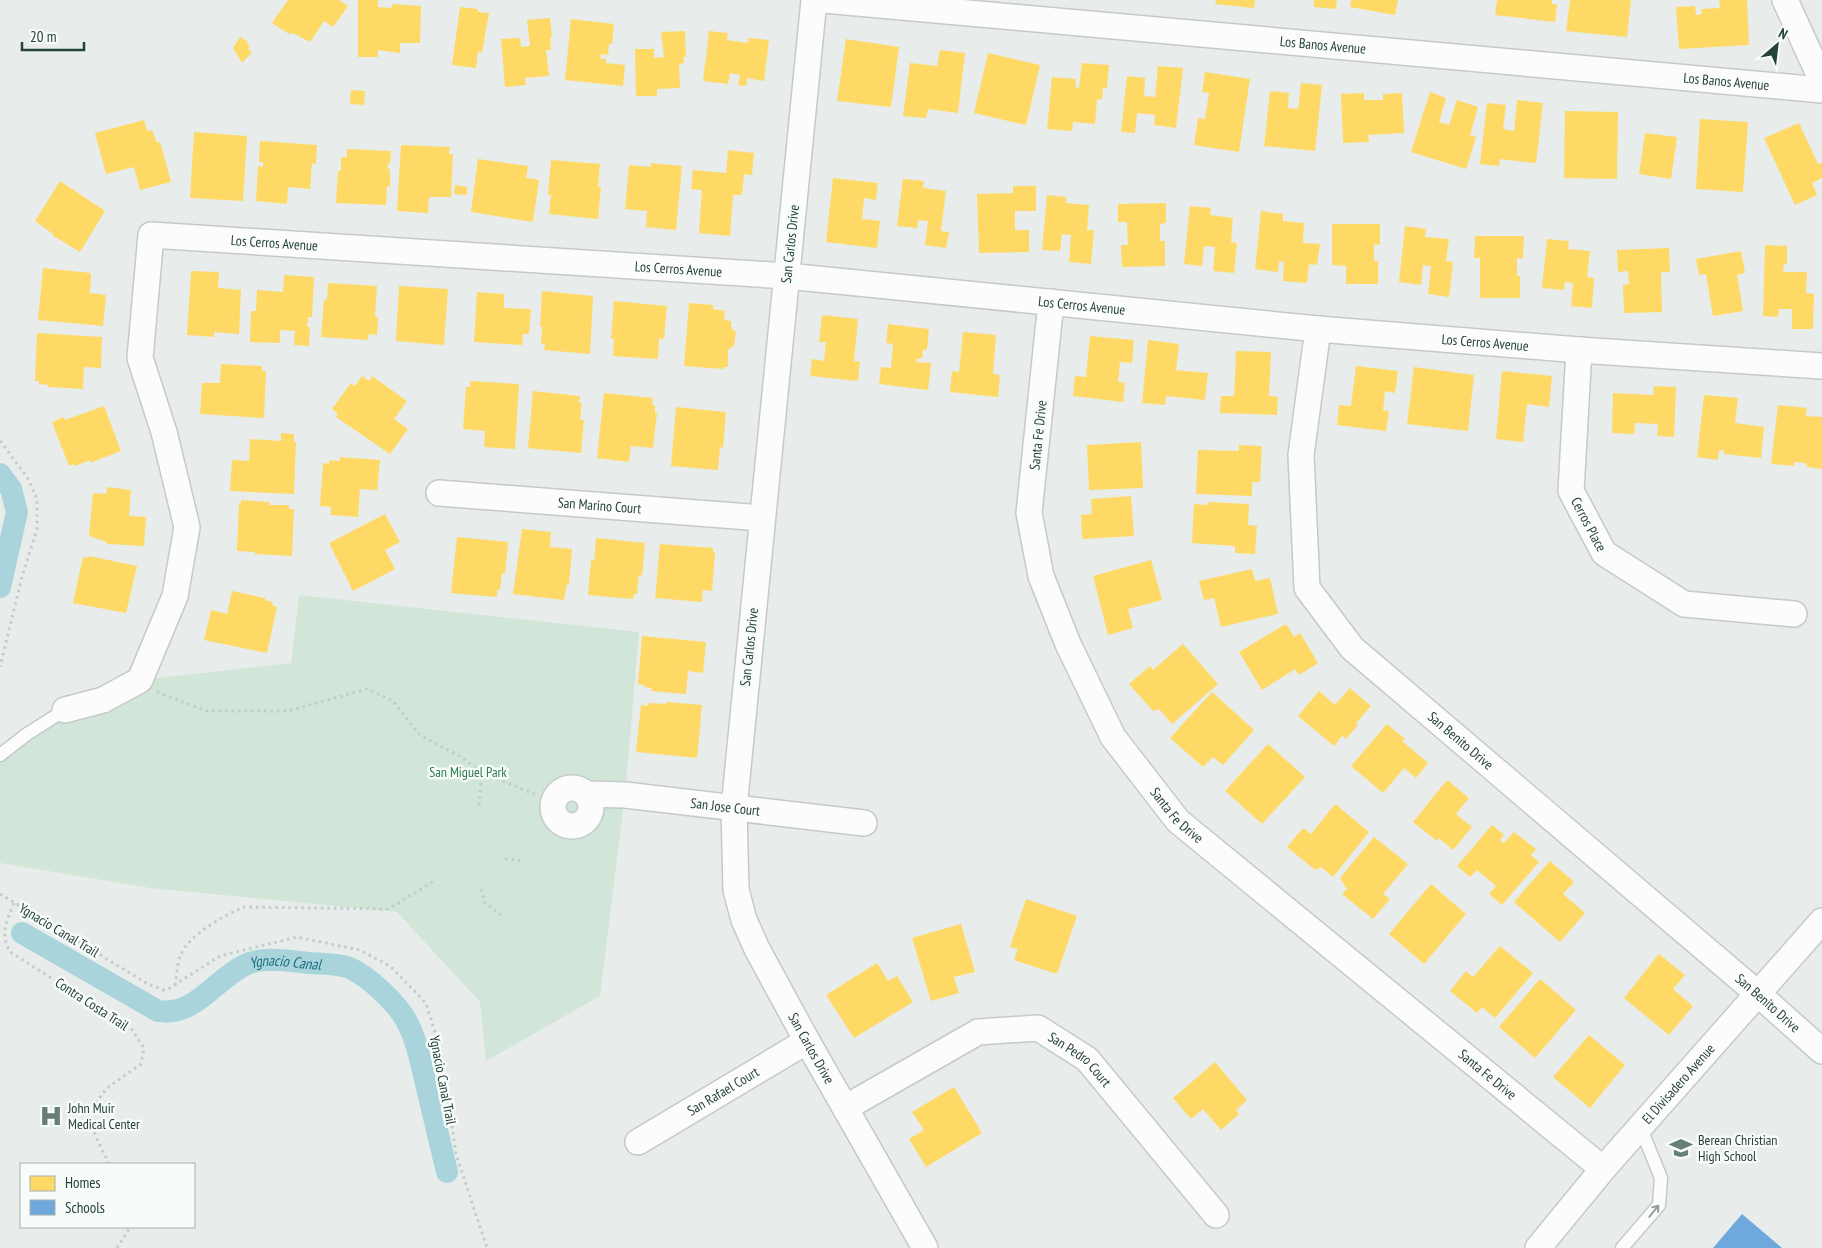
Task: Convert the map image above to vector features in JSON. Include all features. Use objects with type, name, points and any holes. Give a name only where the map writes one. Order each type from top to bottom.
[{"type":"street","name":"San Carlos Drive","points":[[814,0],[734,808],[736,890],[744,920],[757,949],[925,1248]]},
{"type":"street","name":"Los Banos Avenue","points":[[824,0],[1822,90]]},
{"type":"street","points":[[1785,0],[1822,81]]},
{"type":"street","name":"Los Cerros Avenue","points":[[140,680],[175,596],[187,526],[164,432],[140,358],[152,235],[787,276],[1318,330],[1822,366]]},
{"type":"street","name":"Santa Fe Drive","points":[[1052,302],[1029,513],[1041,576],[1068,644],[1113,737],[1178,821],[1603,1169]]},
{"type":"street","name":"San Benito Drive","points":[[1318,330],[1301,456],[1307,588],[1352,648],[1757,993],[1822,1051]]},
{"type":"street","name":"Cerros Place","points":[[1579,350],[1571,491],[1604,553],[1684,604],[1794,614]]},
{"type":"street","name":"San Marino Court","points":[[439,493],[762,518]]},
{"type":"street","points":[[65,710],[103,700],[140,680]]},
{"type":"street","name":"San Jose Court","points":[[586,794],[625,794],[864,824]]},
{"type":"street","name":"El Divisadero Avenue","points":[[1538,1248],[1640,1126],[1822,921]]},
{"type":"street","name":"San Pedro Court","points":[[845,1108],[978,1032],[1038,1028],[1087,1059],[1216,1215]]},
{"type":"street","name":"San Rafael Court","points":[[638,1142],[807,1041]]},
{"type":"lane","points":[[0,755],[65,710]]},
{"type":"lane","points":[[1622,1248],[1659,1205],[1661,1178],[1640,1126]]},
{"type":"path","points":[[0,441],[27,478],[37,499],[37,529],[22,577],[0,667]]},
{"type":"path","points":[[140,680],[158,693],[207,711],[288,711],[367,688],[393,701],[420,735],[462,758],[482,773],[537,795]]},
{"type":"path","points":[[479,805],[482,773]]},
{"type":"path","points":[[505,859],[524,861]]},
{"type":"path","points":[[175,985],[181,953],[197,935],[227,914],[244,907],[388,908],[436,880]]},
{"type":"path","points":[[481,889],[485,903],[504,917]]},
{"type":"path","name":"Ygnacio Canal Trail","points":[[0,894],[148,984],[164,990],[220,956],[297,938],[360,950],[390,966],[426,1004],[441,1052],[456,1154],[487,1248]]},
{"type":"path","name":"Contra Costa Trail","points":[[14,903],[2,929],[1,938],[4,946],[10,952],[131,1028],[144,1048],[141,1064],[107,1088],[93,1107],[95,1134],[109,1163]]},
{"type":"path","points":[[118,1248],[128,1228]]},
{"type":"green space","name":"San Miguel Park","points":[[299,595],[639,632],[625,795],[600,996],[486,1061],[480,1002],[397,912],[150,888],[0,863],[0,755],[27,734],[140,680],[291,663]]},
{"type":"building: Homes","points":[[288,0],[339,0],[348,6],[333,27],[324,21],[310,42],[293,33],[289,34],[272,23]]},
{"type":"building: Homes","points":[[358,0],[378,0],[378,7],[392,8],[392,4],[421,6],[420,43],[400,43],[400,53],[378,50],[378,57],[358,57]]},
{"type":"building: Homes","points":[[1216,0],[1255,0],[1254,8],[1215,4]]},
{"type":"building: Homes","points":[[1314,0],[1337,0],[1336,9],[1314,7]]},
{"type":"building: Homes","points":[[1351,0],[1398,0],[1395,15],[1350,7]]},
{"type":"building: Homes","points":[[1497,0],[1552,0],[1552,4],[1557,4],[1555,22],[1495,15]]},
{"type":"building: Homes","points":[[1570,0],[1631,0],[1627,37],[1566,31]]},
{"type":"building: Homes","points":[[1719,0],[1747,0],[1749,45],[1679,49],[1676,7],[1695,6],[1696,15],[1702,14],[1701,9],[1720,8]]},
{"type":"building: Homes","points":[[460,7],[478,9],[478,12],[489,13],[482,52],[478,52],[476,68],[452,65]]},
{"type":"building: Homes","points":[[550,18],[551,50],[546,50],[549,76],[525,78],[526,85],[505,87],[501,39],[520,38],[521,47],[530,46],[527,20]]},
{"type":"building: Homes","points":[[571,19],[614,24],[612,44],[609,44],[608,55],[601,54],[600,58],[606,59],[606,63],[625,65],[623,86],[565,80]]},
{"type":"building: Homes","points":[[685,31],[686,57],[683,57],[684,63],[679,64],[680,88],[657,89],[657,96],[636,96],[635,49],[654,49],[654,58],[664,57],[661,32]]},
{"type":"building: Homes","points":[[709,31],[728,33],[727,40],[748,43],[749,38],[769,40],[764,81],[747,78],[746,86],[738,85],[740,75],[730,73],[728,84],[703,81]]},
{"type":"building: Homes","points":[[240,37],[248,42],[247,44],[250,46],[248,49],[252,52],[242,63],[233,48]]},
{"type":"building: Homes","points":[[846,39],[899,47],[891,107],[837,101]]},
{"type":"building: Homes","points":[[940,50],[965,53],[958,113],[928,109],[926,118],[903,116],[910,63],[937,66]]},
{"type":"building: Homes","points":[[988,53],[1040,65],[1026,125],[974,113]]},
{"type":"building: Homes","points":[[1082,63],[1109,65],[1107,88],[1103,88],[1102,99],[1097,100],[1095,124],[1073,122],[1072,131],[1047,129],[1052,77],[1076,79],[1075,87],[1079,88]]},
{"type":"building: Homes","points":[[1158,66],[1183,68],[1176,128],[1154,125],[1155,115],[1137,113],[1135,133],[1121,132],[1127,76],[1145,78],[1144,96],[1155,97]]},
{"type":"building: Homes","points":[[1205,72],[1250,79],[1239,152],[1194,145],[1198,118],[1205,119],[1209,93],[1202,92]]},
{"type":"building: Homes","points":[[1301,83],[1322,85],[1315,151],[1264,146],[1270,91],[1289,93],[1288,108],[1298,109]]},
{"type":"building: Homes","points":[[351,90],[365,91],[364,105],[350,104]]},
{"type":"building: Homes","points":[[1430,92],[1446,98],[1439,122],[1449,125],[1457,100],[1478,107],[1470,135],[1476,137],[1466,169],[1411,152]]},
{"type":"building: Homes","points":[[1364,93],[1364,100],[1383,100],[1383,94],[1402,93],[1404,133],[1368,135],[1369,142],[1343,143],[1341,94]]},
{"type":"building: Homes","points":[[1517,100],[1543,103],[1536,163],[1500,159],[1499,166],[1480,164],[1487,103],[1506,105],[1503,129],[1514,131]]},
{"type":"building: Homes","points":[[1565,111],[1618,112],[1617,179],[1564,178]]},
{"type":"building: Homes","points":[[1700,119],[1748,122],[1743,192],[1696,189]]},
{"type":"building: Homes","points":[[144,120],[147,131],[152,130],[157,143],[160,142],[171,182],[140,190],[134,167],[106,174],[95,133]]},
{"type":"building: Homes","points":[[1799,123],[1818,164],[1822,163],[1822,178],[1812,183],[1817,195],[1795,205],[1764,138]]},
{"type":"building: Homes","points":[[194,132],[247,136],[243,201],[190,198]]},
{"type":"building: Homes","points":[[1645,133],[1677,137],[1671,179],[1639,174]]},
{"type":"building: Homes","points":[[260,141],[317,145],[316,164],[312,163],[310,189],[288,187],[287,204],[256,201],[258,166],[263,167],[263,162],[259,162]]},
{"type":"building: Homes","points":[[401,145],[450,147],[449,154],[453,154],[451,197],[429,197],[428,213],[397,211]]},
{"type":"building: Homes","points":[[347,149],[391,151],[390,164],[388,163],[390,187],[387,186],[386,205],[336,203],[338,171],[341,171],[341,157],[347,157]]},
{"type":"building: Homes","points":[[728,150],[754,153],[752,175],[744,174],[742,195],[733,195],[730,236],[699,233],[702,190],[691,189],[693,170],[726,173]]},
{"type":"building: Homes","points":[[478,159],[528,166],[526,178],[539,180],[533,222],[471,212]]},
{"type":"building: Homes","points":[[551,160],[600,164],[598,187],[601,187],[598,219],[549,214],[551,195],[548,195]]},
{"type":"building: Homes","points":[[651,163],[682,166],[676,230],[646,227],[647,211],[625,209],[629,165],[651,167]]},
{"type":"building: Homes","points":[[833,178],[878,183],[876,200],[864,198],[862,219],[880,221],[877,248],[826,242]]},
{"type":"building: Homes","points":[[903,179],[924,181],[923,188],[946,191],[941,231],[949,232],[946,248],[925,245],[928,221],[918,220],[917,228],[897,226]]},
{"type":"building: Homes","points":[[60,181],[105,211],[80,252],[52,235],[35,221]]},
{"type":"building: Homes","points":[[455,185],[467,187],[467,195],[454,194]]},
{"type":"building: Homes","points":[[1013,186],[1036,186],[1036,211],[1015,211],[1015,230],[1029,230],[1029,252],[979,253],[977,194],[1013,193]]},
{"type":"building: Homes","points":[[1047,195],[1066,197],[1066,203],[1089,205],[1087,230],[1094,230],[1091,264],[1069,262],[1071,235],[1062,234],[1060,251],[1042,250]]},
{"type":"building: Homes","points":[[1166,203],[1166,223],[1160,224],[1160,241],[1165,241],[1165,266],[1122,267],[1121,245],[1128,245],[1127,222],[1118,222],[1118,204]]},
{"type":"building: Homes","points":[[1190,206],[1211,208],[1210,215],[1233,218],[1231,242],[1237,243],[1234,273],[1213,271],[1215,247],[1204,246],[1202,266],[1184,264]]},
{"type":"building: Homes","points":[[1261,211],[1283,214],[1283,221],[1304,223],[1303,243],[1320,244],[1317,265],[1309,264],[1307,283],[1283,281],[1284,262],[1279,261],[1278,272],[1255,269]]},
{"type":"building: Homes","points":[[1332,224],[1380,224],[1380,245],[1374,244],[1374,261],[1378,261],[1378,284],[1346,284],[1346,266],[1332,265]]},
{"type":"building: Homes","points":[[1405,226],[1426,229],[1425,237],[1449,239],[1446,261],[1453,262],[1449,297],[1428,294],[1431,266],[1423,265],[1421,285],[1399,282]]},
{"type":"building: Homes","points":[[1475,236],[1524,236],[1523,258],[1517,258],[1517,276],[1520,276],[1520,298],[1480,298],[1480,258],[1474,258]]},
{"type":"building: Homes","points":[[1547,239],[1569,241],[1568,249],[1590,251],[1587,277],[1594,278],[1592,308],[1571,306],[1573,283],[1565,282],[1564,290],[1542,288]]},
{"type":"building: Homes","points":[[1765,245],[1787,246],[1787,264],[1784,264],[1783,272],[1807,272],[1806,293],[1814,294],[1813,329],[1792,329],[1792,309],[1779,309],[1778,317],[1763,316]]},
{"type":"building: Homes","points":[[1669,248],[1670,272],[1661,272],[1662,312],[1624,313],[1623,285],[1629,284],[1628,271],[1618,272],[1617,250]]},
{"type":"building: Homes","points":[[1741,251],[1745,273],[1737,275],[1743,311],[1713,316],[1706,274],[1699,275],[1696,259]]},
{"type":"building: Homes","points":[[43,268],[91,273],[90,293],[106,295],[103,326],[38,320]]},
{"type":"building: Homes","points":[[191,271],[219,272],[218,288],[241,290],[239,334],[214,332],[214,337],[187,335]]},
{"type":"building: Homes","points":[[284,275],[314,277],[312,317],[308,317],[307,327],[310,327],[309,346],[294,345],[295,331],[280,330],[280,343],[250,342],[251,311],[256,311],[257,290],[283,292]]},
{"type":"building: Homes","points":[[328,283],[377,286],[375,317],[378,317],[377,335],[369,334],[368,340],[321,337],[324,299],[327,300]]},
{"type":"building: Homes","points":[[399,286],[448,289],[444,345],[396,341]]},
{"type":"building: Homes","points":[[542,291],[593,296],[590,354],[544,350],[545,344],[541,344],[542,327],[540,326]]},
{"type":"building: Homes","points":[[477,292],[504,294],[504,308],[531,309],[529,334],[523,334],[522,345],[474,342]]},
{"type":"building: Homes","points":[[614,301],[667,306],[664,339],[659,338],[658,359],[613,356],[614,339],[611,339]]},
{"type":"building: Homes","points":[[689,303],[713,305],[713,309],[725,311],[724,320],[731,321],[733,331],[736,331],[734,347],[731,346],[731,349],[728,349],[728,367],[723,367],[723,369],[684,366]]},
{"type":"building: Homes","points":[[822,315],[858,319],[854,361],[860,362],[858,381],[810,376],[812,359],[824,361],[826,342],[819,342]]},
{"type":"building: Homes","points":[[888,324],[929,329],[927,349],[923,350],[922,358],[917,359],[916,362],[931,363],[928,390],[879,384],[881,367],[891,368],[893,344],[886,343]]},
{"type":"building: Homes","points":[[963,332],[996,335],[993,374],[1000,375],[998,397],[950,392],[952,371],[959,372]]},
{"type":"building: Homes","points":[[37,333],[102,337],[101,368],[84,367],[83,389],[48,387],[48,385],[39,384],[39,381],[35,381]]},
{"type":"building: Homes","points":[[1090,336],[1134,340],[1132,363],[1120,362],[1118,382],[1125,383],[1123,402],[1073,396],[1075,376],[1086,377]]},
{"type":"building: Homes","points":[[1148,340],[1179,344],[1176,370],[1208,373],[1205,400],[1166,396],[1165,405],[1142,403]]},
{"type":"building: Homes","points":[[1236,351],[1271,352],[1269,396],[1278,397],[1277,415],[1220,413],[1221,396],[1234,396]]},
{"type":"building: Homes","points":[[221,364],[262,366],[262,371],[266,371],[264,418],[200,414],[202,383],[220,383]]},
{"type":"building: Homes","points":[[1356,366],[1398,371],[1395,393],[1385,391],[1383,410],[1389,411],[1386,431],[1337,425],[1339,405],[1351,406]]},
{"type":"building: Homes","points":[[1414,367],[1474,375],[1468,431],[1407,424]]},
{"type":"building: Homes","points":[[1502,371],[1552,376],[1549,407],[1527,404],[1523,442],[1496,439]]},
{"type":"building: Homes","points":[[362,376],[369,381],[372,376],[407,401],[394,419],[408,429],[390,454],[336,417],[338,414],[332,409],[351,383],[355,386]]},
{"type":"building: Homes","points":[[470,381],[519,384],[515,449],[484,447],[485,431],[463,429],[466,387],[470,387]]},
{"type":"building: Homes","points":[[1654,386],[1676,387],[1674,437],[1657,436],[1658,424],[1635,423],[1634,434],[1612,433],[1613,393],[1653,395]]},
{"type":"building: Homes","points":[[533,391],[580,396],[579,403],[582,403],[580,419],[584,420],[581,453],[528,448]]},
{"type":"building: Homes","points":[[604,393],[653,398],[652,405],[655,405],[655,413],[657,413],[653,448],[631,446],[629,462],[597,458]]},
{"type":"building: Homes","points":[[1704,395],[1738,398],[1735,423],[1764,427],[1761,458],[1724,454],[1724,451],[1719,450],[1718,460],[1697,457]]},
{"type":"building: Homes","points":[[1778,405],[1807,408],[1806,416],[1822,417],[1822,469],[1807,467],[1806,463],[1794,462],[1794,466],[1771,464]]},
{"type":"building: Homes","points":[[104,406],[121,451],[90,463],[90,460],[75,466],[74,464],[69,466],[52,422],[64,417],[65,420]]},
{"type":"building: Homes","points":[[676,407],[726,412],[723,448],[720,447],[718,470],[671,466]]},
{"type":"building: Homes","points":[[281,433],[294,434],[294,442],[296,442],[294,494],[230,491],[232,460],[249,461],[250,439],[281,441]]},
{"type":"building: Homes","points":[[1141,442],[1143,488],[1089,490],[1087,445]]},
{"type":"building: Homes","points":[[1239,445],[1262,446],[1260,482],[1252,482],[1252,496],[1196,494],[1198,450],[1239,451]]},
{"type":"building: Homes","points":[[340,457],[380,460],[377,490],[360,489],[358,517],[331,515],[331,507],[320,506],[323,463],[329,464],[329,460],[340,461]]},
{"type":"building: Homes","points":[[107,487],[131,490],[129,516],[146,517],[144,546],[108,544],[89,536],[93,493],[106,494]]},
{"type":"building: Homes","points":[[1131,496],[1134,536],[1082,539],[1081,515],[1092,514],[1091,499]]},
{"type":"building: Homes","points":[[241,500],[270,502],[269,505],[289,505],[289,509],[294,509],[292,556],[237,551],[239,503],[241,503]]},
{"type":"building: Homes","points":[[1208,502],[1249,504],[1248,525],[1257,526],[1255,554],[1235,553],[1235,546],[1192,543],[1194,504],[1207,505]]},
{"type":"building: Homes","points":[[385,514],[400,542],[385,550],[395,569],[353,591],[329,543]]},
{"type":"building: Homes","points":[[522,529],[551,532],[550,547],[572,549],[569,584],[567,584],[564,600],[513,594]]},
{"type":"building: Homes","points":[[457,537],[508,542],[505,574],[502,573],[500,590],[497,590],[497,597],[451,593]]},
{"type":"building: Homes","points":[[596,538],[645,543],[642,576],[639,575],[637,594],[634,594],[633,599],[588,595],[591,560],[594,561]]},
{"type":"building: Homes","points":[[660,544],[713,548],[715,553],[712,591],[703,590],[702,602],[655,598]]},
{"type":"building: Homes","points":[[89,556],[137,566],[126,613],[73,603],[83,557],[88,558]]},
{"type":"building: Homes","points":[[1151,560],[1162,600],[1128,609],[1133,628],[1108,635],[1093,576]]},
{"type":"building: Homes","points":[[1252,569],[1255,581],[1270,578],[1278,614],[1221,627],[1214,598],[1204,600],[1199,581]]},
{"type":"building: Homes","points":[[232,591],[265,598],[265,600],[273,602],[272,605],[277,607],[267,653],[204,640],[211,610],[227,614]]},
{"type":"building: Homes","points":[[1286,624],[1294,637],[1300,633],[1318,663],[1299,675],[1295,669],[1262,690],[1239,652]]},
{"type":"building: Homes","points":[[642,636],[706,642],[703,673],[688,671],[686,694],[651,691],[652,688],[638,684]]},
{"type":"building: Homes","points":[[1183,644],[1218,684],[1172,724],[1159,709],[1153,711],[1129,684],[1150,666],[1153,670]]},
{"type":"building: Homes","points":[[1350,688],[1371,706],[1356,723],[1358,725],[1346,739],[1342,736],[1334,746],[1298,716],[1319,691],[1335,705]]},
{"type":"building: Homes","points":[[1212,692],[1254,730],[1223,765],[1213,757],[1203,767],[1170,738]]},
{"type":"building: Homes","points":[[666,702],[702,705],[697,758],[636,752],[641,705],[648,706],[648,703],[666,704]]},
{"type":"building: Homes","points":[[1387,724],[1405,739],[1402,741],[1428,763],[1416,778],[1404,768],[1383,793],[1351,766]]},
{"type":"building: Homes","points":[[1268,744],[1305,777],[1262,824],[1225,791]]},
{"type":"building: Homes","points":[[1447,780],[1469,798],[1456,814],[1472,827],[1453,850],[1439,838],[1437,841],[1413,822]]},
{"type":"building: Homes","points":[[1335,804],[1369,832],[1333,877],[1321,867],[1315,870],[1287,847],[1303,828],[1311,834]]},
{"type":"building: Homes","points":[[1492,825],[1504,835],[1500,840],[1504,843],[1514,832],[1536,849],[1531,855],[1539,862],[1502,905],[1489,894],[1496,886],[1477,870],[1470,877],[1457,866]]},
{"type":"building: Homes","points":[[1374,837],[1408,864],[1383,894],[1390,899],[1373,919],[1342,894],[1347,889],[1340,878]]},
{"type":"building: Homes","points":[[1550,861],[1574,882],[1563,894],[1585,913],[1560,942],[1514,902]]},
{"type":"building: Homes","points":[[1431,884],[1466,914],[1424,964],[1389,934]]},
{"type":"building: Homes","points":[[1026,899],[1077,916],[1057,974],[1014,960],[1018,949],[1010,947]]},
{"type":"building: Homes","points":[[961,924],[975,972],[954,977],[959,993],[931,1001],[912,938]]},
{"type":"building: Homes","points":[[1500,946],[1533,973],[1495,1018],[1482,1007],[1477,1013],[1450,991],[1466,971],[1473,977]]},
{"type":"building: Homes","points":[[1659,954],[1685,975],[1673,989],[1693,1006],[1669,1035],[1624,998]]},
{"type":"building: Homes","points":[[877,963],[888,981],[897,976],[913,1002],[854,1038],[826,995]]},
{"type":"building: Homes","points":[[1540,979],[1576,1010],[1535,1058],[1499,1027]]},
{"type":"building: Homes","points":[[1589,1035],[1625,1065],[1590,1108],[1553,1077]]},
{"type":"building: Homes","points":[[1215,1062],[1247,1100],[1236,1110],[1239,1114],[1221,1130],[1203,1109],[1191,1119],[1173,1098]]},
{"type":"building: Homes","points":[[954,1087],[982,1133],[926,1167],[909,1139],[924,1130],[912,1112]]},
{"type":"building: Schools","points":[[1742,1214],[1782,1248],[1713,1248]]},
{"type":"waterway","name":"Ygnacio Canal","points":[[0,474],[11,489],[17,512],[0,587]]},
{"type":"waterway","name":"Ygnacio Canal","points":[[22,933],[158,1011],[171,1011],[194,1003],[224,979],[252,962],[276,960],[334,964],[350,968],[374,984],[390,999],[407,1022],[416,1044],[447,1172]]},
{"type":"place","name":"John Muir Medical Center","points":[[51,1116]]},
{"type":"place","name":"Berean Christian High School","points":[[1681,1148]]}]
